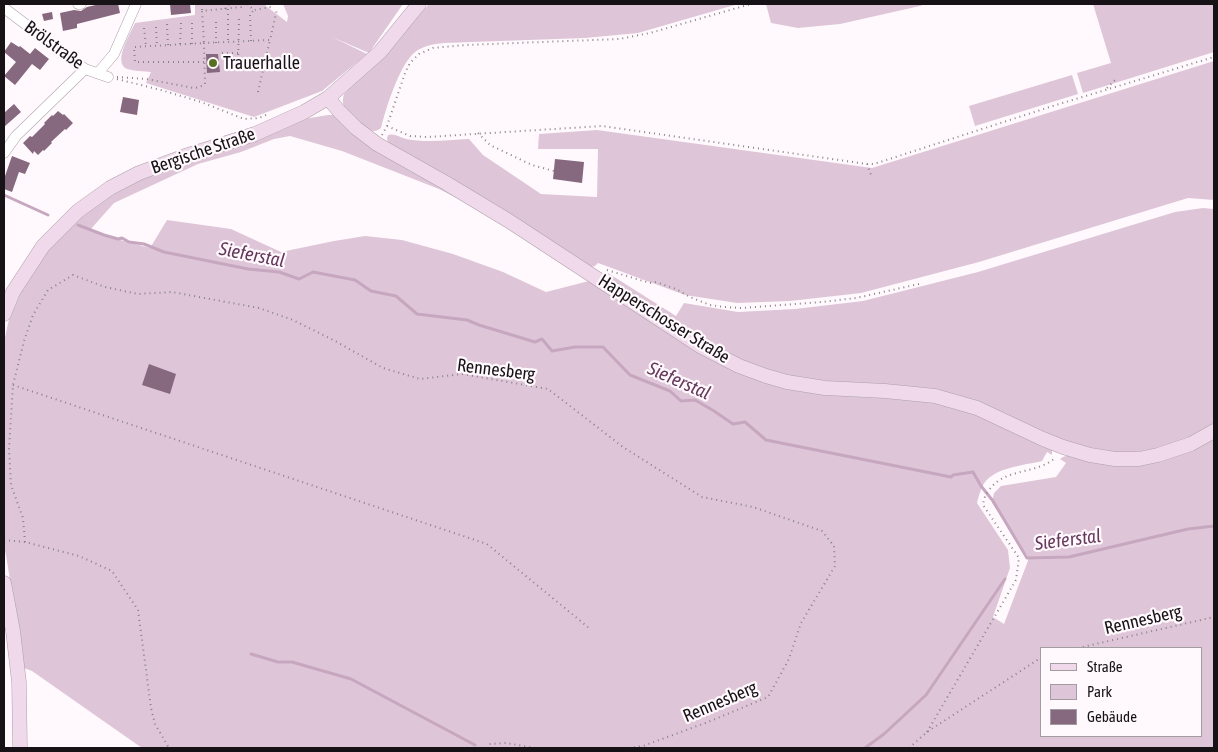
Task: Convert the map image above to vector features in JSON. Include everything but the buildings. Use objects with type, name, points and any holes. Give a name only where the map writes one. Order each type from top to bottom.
[{"type":"street","points":[[108,76],[114,54],[136,4]]},
{"type":"street","name":"Bergische Straße","points":[[4,314],[13,292],[43,246],[78,212],[110,188],[139,173],[255,134],[304,112],[328,98],[380,52],[419,4]]},
{"type":"street","name":"Brölstraße","points":[[4,8],[85,69],[108,76]]},
{"type":"street","points":[[4,153],[16,136],[85,69]]},
{"type":"street","name":"Happerschosser Straße","points":[[328,98],[356,128],[377,144],[509,220],[700,346],[739,366],[787,382],[825,388],[935,396],[976,408],[1063,447],[1090,455],[1115,459],[1139,459],[1158,455],[1190,444],[1214,431]]},
{"type":"street","points":[[4,583],[13,631],[19,682],[20,748]]},
{"type":"path","points":[[108,76],[146,79],[194,88],[205,84],[202,4]]},
{"type":"path","points":[[228,42],[226,9],[229,4]]},
{"type":"path","points":[[202,11],[241,7],[245,4],[254,10]]},
{"type":"path","points":[[377,144],[387,126],[404,73],[419,54],[433,48],[619,39],[650,33],[751,4]]},
{"type":"path","points":[[251,41],[250,14],[254,10],[271,7]]},
{"type":"path","points":[[258,92],[277,9]]},
{"type":"path","points":[[216,18],[216,43]]},
{"type":"path","points":[[238,70],[239,18]]},
{"type":"path","points":[[192,22],[192,44]]},
{"type":"path","points":[[180,44],[181,23]]},
{"type":"path","points":[[167,24],[168,45]]},
{"type":"path","points":[[156,27],[158,46]]},
{"type":"path","points":[[144,28],[146,46]]},
{"type":"path","points":[[204,62],[135,62],[134,47],[270,40]]},
{"type":"path","points":[[222,53],[239,53]]},
{"type":"path","points":[[387,126],[410,136],[427,137],[602,126],[874,164],[1214,57]]},
{"type":"path","points":[[108,76],[201,102],[244,118],[259,118],[272,113]]},
{"type":"path","points":[[1105,90],[1117,78]]},
{"type":"path","points":[[478,134],[490,145],[532,165],[554,172]]},
{"type":"path","points":[[867,164],[871,175]]},
{"type":"path","points":[[590,273],[610,270],[650,283],[656,282],[710,305],[742,308],[856,298],[919,284]]},
{"type":"path","name":"Rennesberg","points":[[25,542],[23,518],[11,485],[9,448],[13,385],[24,341],[34,315],[48,290],[73,275],[105,287],[138,294],[172,292],[259,308],[293,320],[383,368],[420,380],[462,374],[548,389],[623,447],[702,498],[753,507],[822,531],[834,546],[835,566],[801,623],[789,659],[768,697],[662,740],[629,748]]},
{"type":"path","points":[[13,385],[487,544],[589,628]]},
{"type":"path","points":[[927,732],[1016,580],[1018,558],[983,505],[984,498],[994,483],[1009,474],[1035,468],[1055,459],[1063,447]]},
{"type":"path","points":[[4,540],[25,542],[79,556],[112,571],[138,610],[151,708],[155,724],[169,748]]},
{"type":"path","name":"Rennesberg","points":[[1082,647],[1214,617]]},
{"type":"path","points":[[909,748],[927,732],[1040,657]]},
{"type":"path","points":[[487,748],[489,744],[506,743],[535,748]]},
{"type":"green space","points":[[195,4],[265,4],[287,22],[288,16],[283,4],[403,4],[369,53],[332,37],[367,54],[322,91],[254,117],[146,83],[151,72],[130,70],[123,65],[121,60],[124,47],[135,23],[195,15]]},
{"type":"green space","points":[[429,4],[738,4],[638,33],[585,38],[444,43],[424,47],[414,53],[403,67],[381,128],[375,131],[371,130],[346,109],[343,103],[344,94],[392,46]]},
{"type":"green space","points":[[766,4],[925,4],[840,24],[798,28],[771,23]]},
{"type":"green space","points":[[1093,4],[1214,4],[1214,52],[1083,93],[1077,73],[1111,63]]},
{"type":"green space","points":[[1214,61],[1214,200],[1188,198],[979,262],[861,293],[790,301],[737,303],[685,295],[598,263],[591,267],[500,207],[388,143],[387,138],[388,135],[392,134],[406,139],[421,141],[469,139],[483,155],[541,194],[597,197],[598,149],[538,149],[539,134],[597,130],[872,168]]},
{"type":"green space","points":[[1072,75],[1078,94],[975,126],[969,106]]},
{"type":"green space","points":[[334,115],[473,206],[439,189],[342,151],[290,136],[274,139],[241,152],[198,164],[114,203],[90,230],[150,248],[167,220],[231,229],[281,252],[365,236],[402,240],[453,254],[503,272],[546,292],[589,281],[750,377],[914,399],[954,406],[973,412],[1052,449],[1052,455],[1047,452],[1042,461],[1008,468],[993,475],[982,487],[978,499],[977,503],[1008,550],[1010,568],[993,617],[1004,624],[1029,558],[992,503],[994,493],[1001,486],[1056,477],[1066,463],[1060,459],[1069,455],[1103,462],[1214,437],[1214,748],[142,748],[32,671],[24,668],[4,546],[4,342],[9,319],[36,258],[102,201],[144,178],[248,143],[304,119]]},
{"type":"green space","points":[[1203,208],[1214,209],[1214,426],[1193,437],[1168,446],[1130,453],[1104,452],[1070,444],[979,403],[802,380],[762,370],[719,350],[602,275],[603,273],[608,273],[676,316],[684,303],[738,312],[795,309],[863,301],[978,272],[1175,212]]},
{"type":"waterway","name":"Sieferstal","points":[[4,195],[48,215]]},
{"type":"waterway","name":"Sieferstal","points":[[78,225],[104,235],[144,244],[164,252],[248,269],[279,272],[299,279],[313,272],[355,280],[371,291],[396,296],[417,314],[467,320],[535,342],[542,339],[552,351],[575,347],[603,347],[630,375],[670,391],[681,401],[695,400],[733,424],[745,422],[766,440],[951,477],[953,475],[973,472],[993,501],[1027,558],[1069,557],[1188,529],[1214,526]]},
{"type":"waterway","points":[[865,748],[884,734],[926,695],[1005,579]]},
{"type":"waterway","points":[[251,654],[278,662],[292,662],[351,679],[475,745]]},
{"type":"place","name":"Trauerhalle","points":[[213,63]]}]
